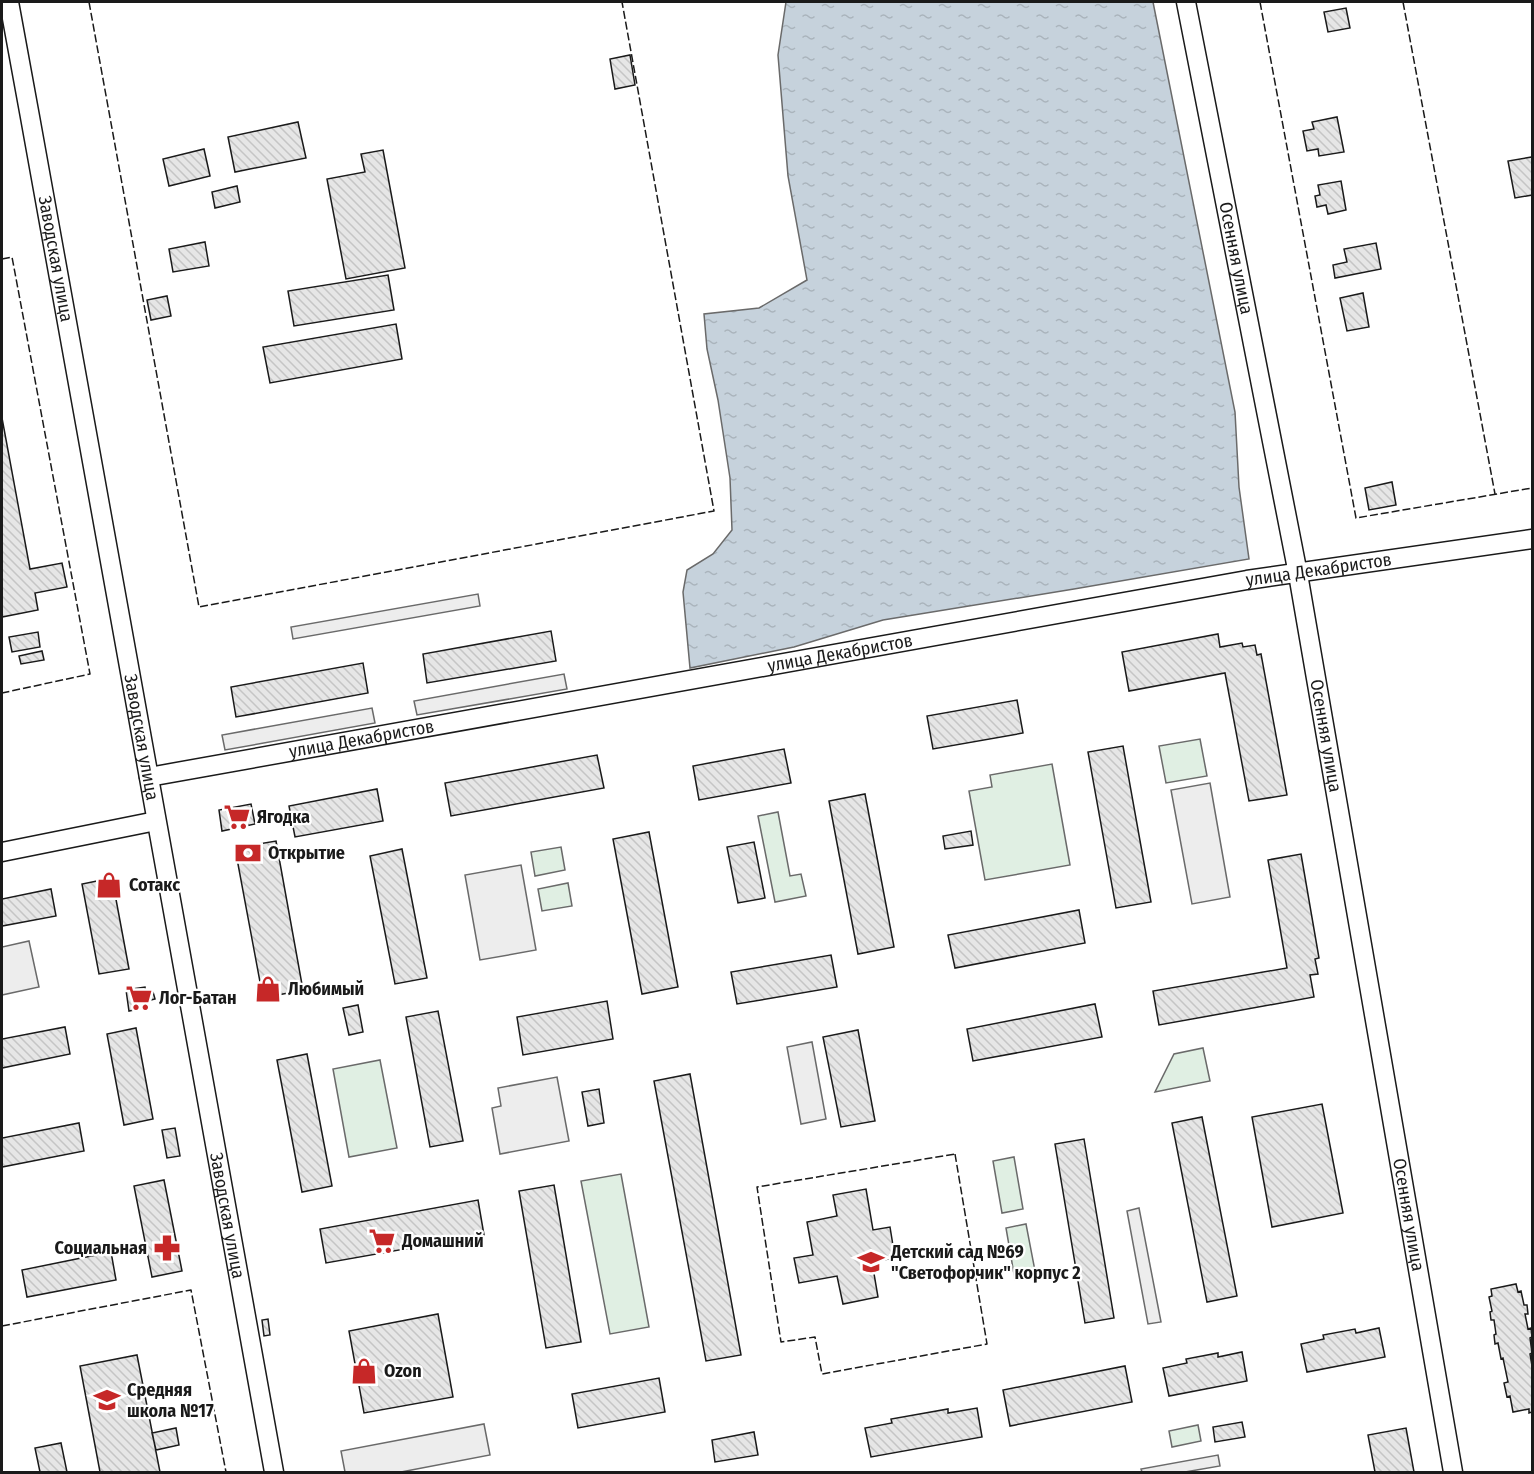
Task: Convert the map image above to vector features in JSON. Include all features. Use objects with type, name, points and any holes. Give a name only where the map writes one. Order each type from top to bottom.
[{"type":"street","name":"Заводская улица","points":[[9,2],[274,1473]]},
{"type":"street","name":"Осенняя улица","points":[[1186,2],[1298,574],[1453,1473]]},
{"type":"street","name":"улица Декабристов","points":[[149,777],[1236,582],[1533,539]]},
{"type":"street","points":[[2,852],[156,821]]},
{"type":"green space","points":[[1200,739],[1207,776],[1166,783],[1159,746]]},
{"type":"green space","points":[[1052,764],[1070,865],[985,880],[969,791],[992,787],[990,775]]},
{"type":"green space","points":[[778,812],[790,876],[801,874],[806,896],[775,902],[758,816]]},
{"type":"green space","points":[[561,847],[565,870],[535,876],[531,852]]},
{"type":"green space","points":[[568,883],[572,906],[542,911],[538,889]]},
{"type":"green space","points":[[1203,1048],[1210,1081],[1155,1092],[1174,1054]]},
{"type":"green space","points":[[380,1060],[397,1148],[349,1157],[333,1069]]},
{"type":"green space","points":[[1014,1157],[1023,1209],[1002,1213],[993,1161]]},
{"type":"green space","points":[[621,1174],[649,1327],[610,1334],[581,1181]]},
{"type":"green space","points":[[1026,1224],[1036,1276],[1015,1280],[1006,1228]]},
{"type":"green space","points":[[1198,1425],[1201,1441],[1172,1447],[1169,1431]]},
{"type":"shaded area","points":[[478,594],[480,606],[293,639],[291,627]]},
{"type":"shaded area","points":[[564,674],[567,689],[417,715],[414,701]]},
{"type":"shaded area","points":[[372,708],[375,723],[225,750],[222,735]]},
{"type":"shaded area","points":[[1210,783],[1230,897],[1192,904],[1171,790]]},
{"type":"shaded area","points":[[521,865],[536,950],[480,960],[465,875]]},
{"type":"shaded area","points":[[29,941],[39,987],[2,995],[2,947]]},
{"type":"shaded area","points":[[812,1042],[826,1119],[801,1124],[787,1047]]},
{"type":"shaded area","points":[[557,1077],[569,1141],[500,1154],[492,1108],[501,1106],[498,1088]]},
{"type":"shaded area","points":[[1139,1208],[1161,1322],[1148,1324],[1127,1211]]},
{"type":"shaded area","points":[[484,1424],[490,1455],[401,1472],[345,1472],[341,1451]]},
{"type":"shaded area","points":[[1218,1455],[1220,1466],[1185,1472],[1142,1472],[1141,1469]]},
{"type":"water","points":[[786,2],[1153,2],[1235,412],[1239,487],[1249,559],[883,620],[794,647],[690,668],[683,592],[687,570],[713,554],[732,530],[730,478],[718,400],[707,349],[704,314],[759,308],[807,280],[788,176],[778,55]]},
{"type":"building","points":[[1346,8],[1350,28],[1328,32],[1324,12]]},
{"type":"building","points":[[630,55],[635,85],[615,89],[610,59]]},
{"type":"building","points":[[1337,117],[1344,152],[1319,156],[1318,149],[1307,151],[1303,131],[1314,129],[1312,122]]},
{"type":"building","points":[[298,122],[306,158],[235,172],[228,137]]},
{"type":"building","points":[[204,149],[210,176],[169,186],[163,159]]},
{"type":"building","points":[[383,150],[405,268],[346,279],[327,179],[365,172],[361,154]]},
{"type":"building","points":[[1532,157],[1532,195],[1515,198],[1508,161]]},
{"type":"building","points":[[1341,181],[1346,210],[1328,214],[1326,205],[1317,207],[1315,196],[1320,195],[1318,185]]},
{"type":"building","points":[[237,186],[240,202],[215,208],[212,192]]},
{"type":"building","points":[[205,242],[209,266],[173,272],[169,249]]},
{"type":"building","points":[[1376,243],[1381,269],[1335,278],[1333,265],[1347,262],[1344,249]]},
{"type":"building","points":[[388,275],[394,310],[294,326],[288,291]]},
{"type":"building","points":[[1363,293],[1369,327],[1347,331],[1340,298]]},
{"type":"building","points":[[167,296],[171,316],[151,320],[147,300]]},
{"type":"building","points":[[396,324],[402,359],[270,383],[263,347]]},
{"type":"building","points":[[2,418],[30,569],[62,563],[67,587],[35,593],[38,610],[2,617]]},
{"type":"building","points":[[1392,482],[1396,505],[1369,510],[1365,488]]},
{"type":"building","points":[[551,631],[556,661],[427,683],[423,654]]},
{"type":"building","points":[[38,632],[40,647],[12,652],[9,637]]},
{"type":"building","points":[[1218,634],[1220,647],[1242,643],[1243,647],[1255,645],[1257,655],[1261,654],[1287,795],[1249,801],[1225,673],[1129,691],[1122,652]]},
{"type":"building","points":[[42,651],[44,660],[21,664],[19,656]]},
{"type":"building","points":[[363,663],[368,693],[236,717],[231,687]]},
{"type":"building","points":[[1017,700],[1023,733],[933,749],[927,716]]},
{"type":"building","points":[[1123,746],[1151,902],[1116,908],[1088,752]]},
{"type":"building","points":[[784,749],[791,783],[699,800],[693,766]]},
{"type":"building","points":[[597,755],[604,788],[451,816],[445,783]]},
{"type":"building","points":[[377,789],[383,821],[295,837],[289,806]]},
{"type":"building","points":[[865,794],[894,947],[858,954],[829,801]]},
{"type":"building","name":"Ягодка","points":[[251,804],[255,824],[222,831],[219,810]]},
{"type":"building","points":[[971,831],[973,845],[945,849],[943,836]]},
{"type":"building","points":[[649,832],[678,987],[642,994],[613,839]]},
{"type":"building","points":[[276,841],[303,990],[263,998],[235,848]]},
{"type":"building","points":[[754,842],[765,898],[738,903],[727,847]]},
{"type":"building","points":[[402,849],[427,978],[395,984],[370,856]]},
{"type":"building","points":[[1301,854],[1319,958],[1315,959],[1318,974],[1310,975],[1314,997],[1159,1025],[1153,991],[1287,968],[1268,860]]},
{"type":"building","points":[[112,878],[129,969],[99,974],[82,884]]},
{"type":"building","points":[[51,889],[56,916],[2,926],[2,899]]},
{"type":"building","points":[[1079,910],[1085,943],[955,968],[948,935]]},
{"type":"building","points":[[831,955],[837,987],[737,1004],[731,972]]},
{"type":"building","points":[[145,987],[146,994],[153,992],[155,999],[147,1001],[148,1007],[129,1011],[126,990]]},
{"type":"building","points":[[607,1001],[613,1039],[523,1055],[517,1017]]},
{"type":"building","points":[[1095,1004],[1102,1037],[973,1061],[967,1029]]},
{"type":"building","points":[[358,1005],[363,1032],[349,1035],[343,1008]]},
{"type":"building","points":[[438,1011],[463,1141],[430,1147],[406,1017]]},
{"type":"building","points":[[65,1027],[70,1054],[2,1068],[2,1039]]},
{"type":"building","points":[[136,1028],[153,1119],[124,1125],[107,1034]]},
{"type":"building","points":[[858,1030],[875,1121],[841,1127],[823,1037]]},
{"type":"building","points":[[307,1054],[332,1186],[302,1192],[277,1060]]},
{"type":"building","points":[[690,1074],[741,1355],[706,1361],[654,1081]]},
{"type":"building","points":[[599,1089],[604,1123],[588,1126],[582,1092]]},
{"type":"building","points":[[1322,1104],[1343,1213],[1272,1227],[1252,1117]]},
{"type":"building","points":[[1202,1117],[1237,1296],[1207,1302],[1172,1123]]},
{"type":"building","points":[[79,1123],[84,1151],[2,1167],[2,1138]]},
{"type":"building","points":[[175,1128],[180,1156],[167,1158],[162,1130]]},
{"type":"building","points":[[1084,1139],[1114,1318],[1085,1323],[1055,1144]]},
{"type":"building","points":[[164,1180],[182,1271],[152,1277],[134,1186]]},
{"type":"building","points":[[554,1185],[581,1342],[546,1348],[519,1191]]},
{"type":"building","points":[[866,1189],[873,1230],[890,1227],[895,1258],[872,1262],[878,1297],[843,1304],[837,1276],[799,1283],[794,1258],[813,1255],[807,1222],[837,1216],[833,1195]]},
{"type":"building","points":[[478,1200],[484,1235],[326,1263],[320,1229]]},
{"type":"building","points":[[111,1252],[116,1280],[27,1297],[22,1270]]},
{"type":"building","points":[[1516,1284],[1518,1292],[1521,1291],[1524,1305],[1527,1305],[1528,1314],[1525,1314],[1532,1337],[1530,1338],[1532,1353],[1530,1354],[1532,1412],[1529,1413],[1529,1409],[1513,1412],[1510,1396],[1507,1397],[1504,1383],[1508,1382],[1498,1343],[1495,1344],[1494,1320],[1491,1320],[1490,1312],[1492,1311],[1489,1297],[1492,1296],[1491,1289]]},
{"type":"building","points":[[438,1314],[453,1397],[364,1413],[349,1331]]},
{"type":"building","points":[[268,1319],[270,1335],[264,1336],[262,1320]]},
{"type":"building","points":[[1379,1328],[1385,1357],[1307,1372],[1301,1344],[1324,1339],[1323,1335],[1355,1329],[1356,1333]]},
{"type":"building","points":[[1242,1352],[1247,1381],[1169,1396],[1163,1368],[1187,1363],[1186,1359],[1218,1353],[1218,1357]]},
{"type":"building","points":[[137,1355],[160,1472],[100,1472],[80,1366]]},
{"type":"building","points":[[1125,1366],[1132,1402],[1010,1426],[1003,1390]]},
{"type":"building","points":[[659,1378],[665,1412],[578,1428],[572,1394]]},
{"type":"building","points":[[977,1408],[982,1437],[871,1457],[865,1428],[892,1423],[891,1419],[948,1409],[948,1413]]},
{"type":"building","points":[[1242,1422],[1245,1437],[1215,1442],[1213,1427]]},
{"type":"building","points":[[176,1428],[179,1445],[156,1450],[152,1433]]},
{"type":"building","points":[[1406,1428],[1414,1472],[1375,1472],[1368,1435]]},
{"type":"building","points":[[754,1432],[758,1455],[715,1462],[712,1440]]},
{"type":"building","points":[[61,1443],[67,1472],[40,1472],[35,1448]]},
{"type":"fence","points":[[89,2],[199,607],[714,511],[622,2]]},
{"type":"fence","points":[[1260,2],[1356,518],[1532,488]]},
{"type":"fence","points":[[1403,2],[1495,494]]},
{"type":"fence","points":[[2,259],[12,257],[90,674],[2,693]]},
{"type":"fence","points":[[955,1154],[987,1344],[822,1374],[815,1337],[781,1342],[757,1187],[955,1154]]},
{"type":"fence","points":[[2,1326],[191,1290],[226,1472]]},
{"type":"place","name":"Ягодка","points":[[237,817]]},
{"type":"place","name":"Открытие","points":[[248,853]]},
{"type":"place","name":"Сотакс","points":[[109,885]]},
{"type":"place","name":"Любимый","points":[[268,989]]},
{"type":"place","name":"Лог-Батан","points":[[139,998]]},
{"type":"place","name":"Домашний","points":[[382,1241]]},
{"type":"place","name":"Социальная","points":[[167,1248]]},
{"type":"place","name":"Детский сад №69 \"Светофорчик\" корпус 2","points":[[871,1262]]},
{"type":"place","name":"Ozon","points":[[364,1371]]},
{"type":"place","name":"Средняя школа №17","points":[[107,1400]]}]
